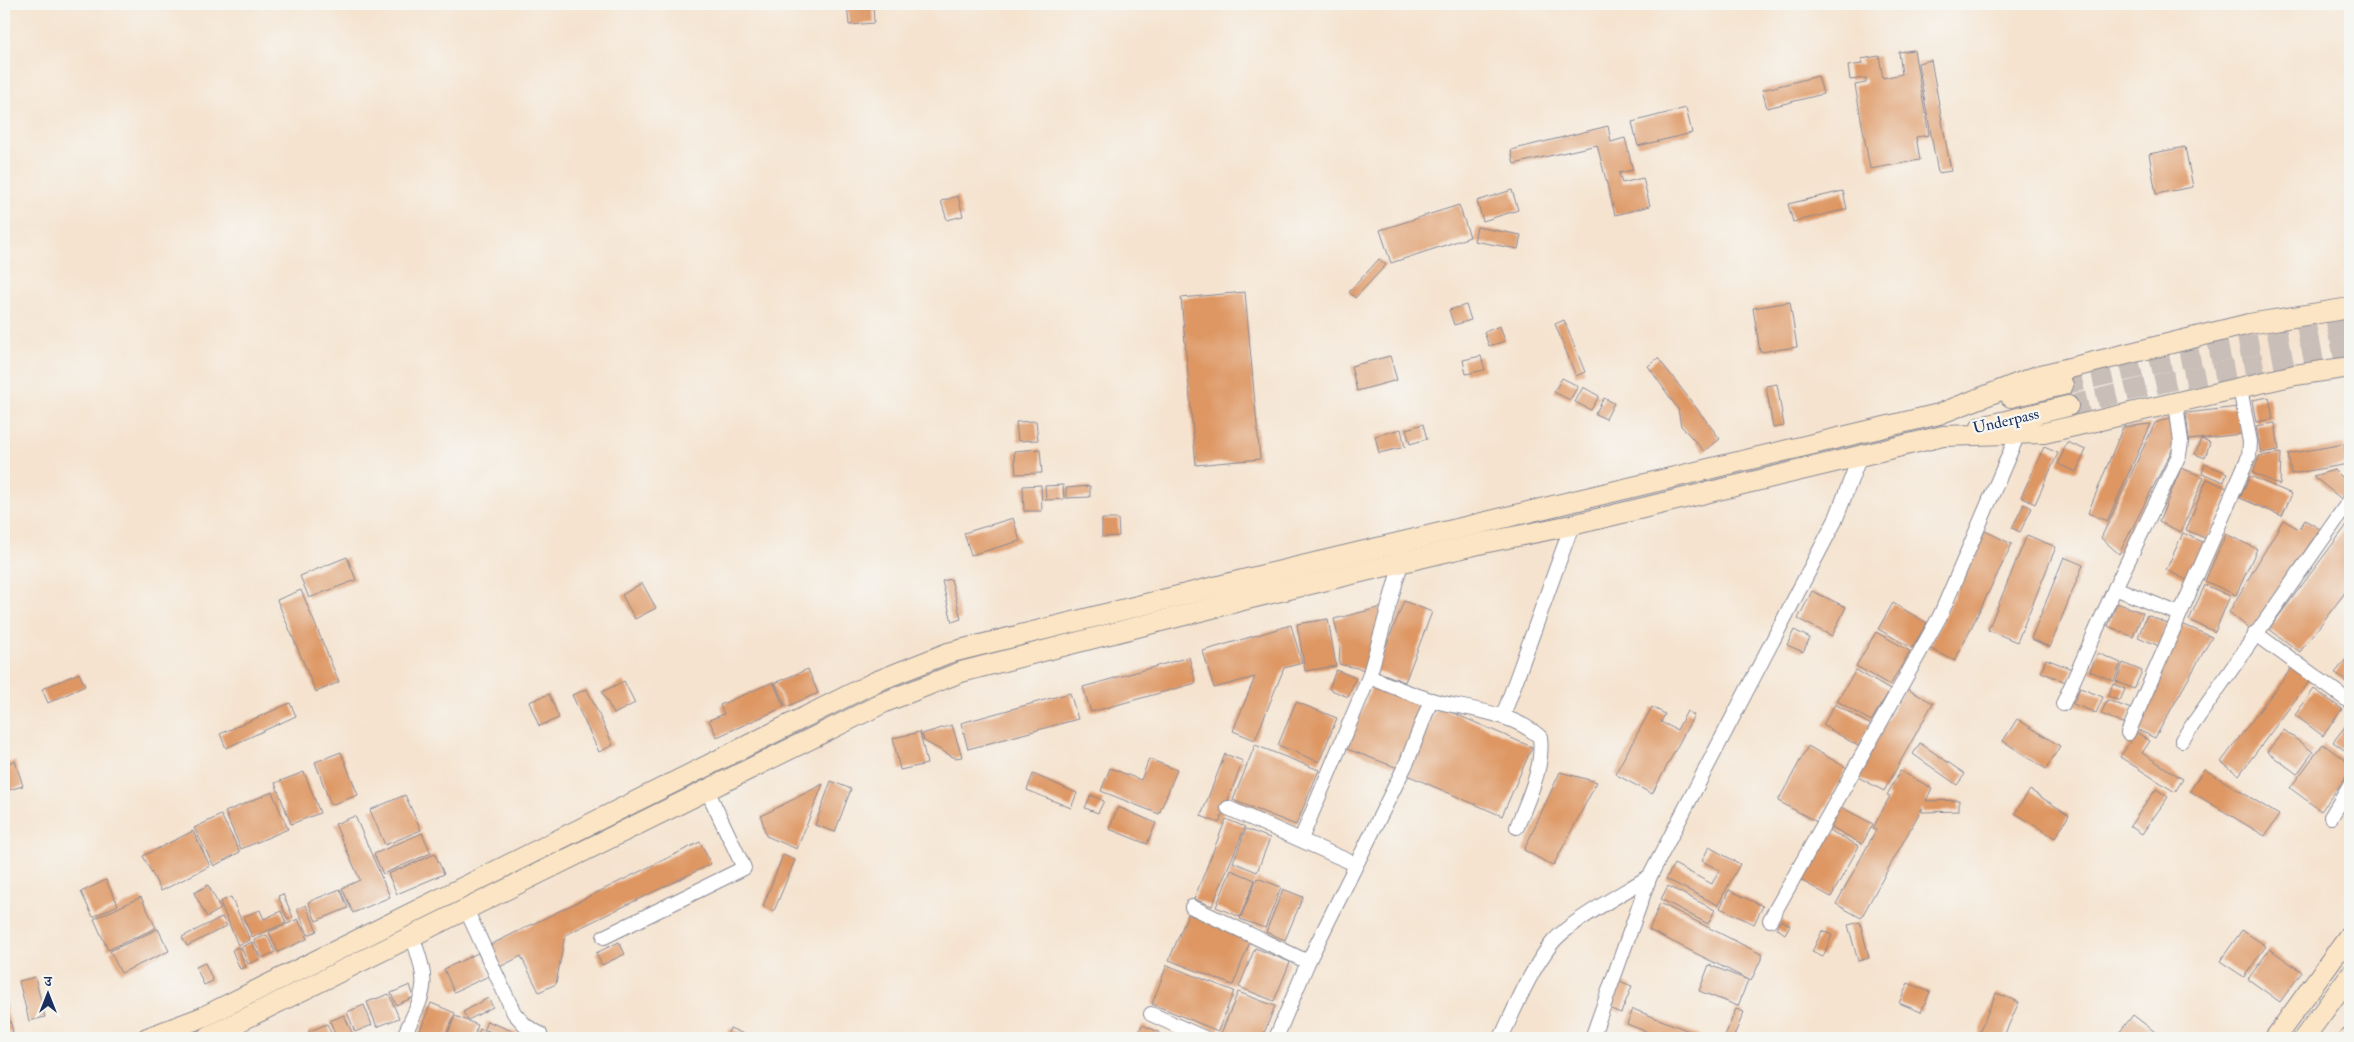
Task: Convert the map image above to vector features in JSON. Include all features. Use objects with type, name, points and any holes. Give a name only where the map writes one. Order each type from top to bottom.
[{"type":"main road","points":[[147,1038],[203,1017],[874,682],[948,653],[1400,542],[1939,414],[2037,376],[2249,324],[2350,308]]},
{"type":"main road","points":[[206,1038],[237,1032],[412,936],[466,909],[885,702],[961,672],[1251,598],[1572,525],[1943,436],[2044,433],[2295,375],[2350,367]]},
{"type":"main road","name":"Underpass","points":[[1939,414],[2063,385]]},
{"type":"main road","name":"Underpass","points":[[1943,436],[2068,406]]},
{"type":"main road","points":[[2275,1038],[2350,934]]},
{"type":"main road","points":[[2304,1038],[2350,975]]},
{"type":"street","points":[[2128,733],[2249,456],[2250,442],[2240,388]]},
{"type":"street","points":[[2063,704],[2115,588],[2179,455],[2181,442],[2176,403]]},
{"type":"street","points":[[1770,920],[1940,616],[2018,434]]},
{"type":"street","points":[[1592,1038],[1650,876],[1835,521],[1860,456]]},
{"type":"street","points":[[2182,740],[2350,500]]},
{"type":"street","points":[[1503,716],[1572,525]]},
{"type":"street","points":[[1301,839],[1369,677],[1401,563],[1400,542]]},
{"type":"street","points":[[2115,588],[2179,614]]},
{"type":"street","points":[[2255,634],[2350,702]]},
{"type":"street","points":[[1369,677],[1431,700],[1503,716],[1528,726],[1540,737],[1542,752],[1539,768],[1517,827]]},
{"type":"street","points":[[1276,1038],[1308,962],[1407,762],[1431,700]]},
{"type":"street","points":[[2331,817],[2350,786]]},
{"type":"street","points":[[604,937],[744,868],[708,790]]},
{"type":"street","points":[[1228,808],[1355,864]]},
{"type":"street","points":[[1501,1038],[1540,960],[1553,942],[1565,930],[1650,876]]},
{"type":"street","points":[[1192,907],[1308,962]]},
{"type":"street","points":[[466,909],[514,1013],[526,1026],[540,1034]]},
{"type":"street","points":[[403,1038],[422,996],[425,983],[422,963],[412,936]]},
{"type":"street","points":[[1151,1014],[1204,1038]]},
{"type":"building","points":[[847,4],[873,4],[874,23],[849,25]]},
{"type":"building","points":[[1914,50],[1929,135],[1916,137],[1920,160],[1870,169],[1855,85],[1866,83],[1866,78],[1850,80],[1848,66],[1862,64],[1861,59],[1879,56],[1883,78],[1902,74],[1899,52]]},
{"type":"building","points":[[1931,60],[1951,171],[1938,173],[1918,63]]},
{"type":"building","points":[[1818,76],[1823,94],[1767,108],[1762,90]]},
{"type":"building","points":[[1686,108],[1692,133],[1638,146],[1632,122]]},
{"type":"building","points":[[1608,126],[1611,142],[1625,138],[1633,170],[1619,173],[1622,183],[1643,178],[1650,206],[1615,215],[1597,145],[1514,164],[1511,150]]},
{"type":"building","points":[[2185,147],[2193,187],[2156,194],[2149,154]]},
{"type":"building","points":[[1512,190],[1518,210],[1483,221],[1477,201]]},
{"type":"building","points":[[1843,191],[1847,209],[1793,222],[1788,204]]},
{"type":"building","points":[[958,196],[963,216],[947,220],[941,201]]},
{"type":"building","points":[[1459,205],[1470,237],[1391,263],[1380,230]]},
{"type":"building","points":[[1477,227],[1521,235],[1518,249],[1474,241]]},
{"type":"building","points":[[1379,259],[1386,265],[1355,298],[1349,292]]},
{"type":"building","points":[[1245,292],[1260,459],[1196,465],[1181,298]]},
{"type":"building","points":[[1790,302],[1797,347],[1760,352],[1753,308]]},
{"type":"building","points":[[1466,305],[1471,320],[1454,325],[1449,310]]},
{"type":"building","points":[[1564,320],[1585,372],[1576,376],[1555,324]]},
{"type":"building","points":[[1500,326],[1505,341],[1489,346],[1484,332]]},
{"type":"building","points":[[1390,356],[1397,380],[1357,391],[1351,366]]},
{"type":"building","points":[[1481,356],[1485,370],[1466,374],[1463,360]]},
{"type":"building","points":[[1658,358],[1720,439],[1704,451],[1681,426],[1678,409],[1648,366]]},
{"type":"building","points":[[1562,378],[1578,386],[1570,400],[1554,392]]},
{"type":"building","points":[[1777,384],[1784,426],[1773,428],[1766,386]]},
{"type":"building","points":[[1583,387],[1599,396],[1591,410],[1575,402]]},
{"type":"building","points":[[2269,397],[2273,419],[2256,422],[2252,400]]},
{"type":"building","points":[[1604,398],[1614,403],[1606,419],[1595,414]]},
{"type":"building","points":[[2238,407],[2241,434],[2189,440],[2186,413]]},
{"type":"building","points":[[2172,417],[2176,442],[2119,554],[2101,538],[2155,423]]},
{"type":"building","points":[[1036,421],[1038,440],[1018,441],[1016,422]]},
{"type":"building","points":[[2275,423],[2279,450],[2261,453],[2256,426]]},
{"type":"building","points":[[1423,424],[1427,439],[1410,444],[1406,429]]},
{"type":"building","points":[[2151,424],[2107,521],[2088,513],[2123,427]]},
{"type":"building","points":[[1401,429],[1405,447],[1379,453],[1375,436]]},
{"type":"building","points":[[2201,439],[2210,442],[2205,458],[2195,454]]},
{"type":"building","points":[[2067,442],[2086,450],[2076,472],[2058,464]]},
{"type":"building","points":[[2344,444],[2348,464],[2291,474],[2288,454]]},
{"type":"building","points":[[2044,447],[2058,453],[2035,504],[2021,497]]},
{"type":"building","points":[[1040,449],[1042,473],[1016,474],[1014,451]]},
{"type":"building","points":[[2281,453],[2280,485],[2253,473],[2259,456]]},
{"type":"building","points":[[2205,464],[2227,473],[2224,482],[2202,473]]},
{"type":"building","points":[[2181,468],[2204,477],[2181,532],[2159,522]]},
{"type":"building","points":[[2335,470],[2350,485],[2350,493],[2344,501],[2313,476]]},
{"type":"building","points":[[2250,476],[2292,494],[2282,516],[2240,498]]},
{"type":"building","points":[[2207,479],[2229,489],[2207,539],[2186,530]]},
{"type":"building","points":[[1041,485],[1042,511],[1024,511],[1023,486]]},
{"type":"building","points":[[1063,485],[1064,499],[1046,500],[1045,486]]},
{"type":"building","points":[[1090,486],[1090,497],[1066,498],[1066,488]]},
{"type":"building","points":[[2024,504],[2032,508],[2020,532],[2012,528]]},
{"type":"building","points":[[1013,518],[1020,541],[971,555],[964,533]]},
{"type":"building","points":[[1102,519],[1118,519],[1119,536],[1102,537]]},
{"type":"building","points":[[2283,520],[2299,529],[2305,520],[2320,529],[2251,630],[2229,612]]},
{"type":"building","points":[[2350,521],[2350,586],[2300,652],[2269,629]]},
{"type":"building","points":[[1985,531],[2012,544],[1955,661],[1929,648]]},
{"type":"building","points":[[2183,533],[2205,543],[2187,580],[2166,570]]},
{"type":"building","points":[[2226,534],[2257,549],[2236,595],[2205,581]]},
{"type":"building","points":[[2027,535],[2056,547],[2017,642],[1988,630]]},
{"type":"building","points":[[347,557],[356,580],[309,598],[300,576]]},
{"type":"building","points":[[2064,557],[2083,565],[2050,647],[2031,639]]},
{"type":"building","points":[[951,579],[961,619],[952,622],[942,581]]},
{"type":"building","points":[[642,583],[656,608],[635,619],[622,595]]},
{"type":"building","points":[[2205,585],[2230,596],[2215,632],[2189,620]]},
{"type":"building","points":[[301,590],[339,682],[316,692],[277,600]]},
{"type":"building","points":[[1812,591],[1846,607],[1832,636],[1798,619]]},
{"type":"building","points":[[1404,601],[1432,612],[1405,682],[1376,671]]},
{"type":"building","points":[[1893,603],[1927,623],[1912,648],[1878,629]]},
{"type":"building","points":[[2117,603],[2143,613],[2133,637],[2108,626]]},
{"type":"building","points":[[1382,607],[1366,670],[1339,664],[1340,645],[1334,619]]},
{"type":"building","points":[[2147,615],[2168,624],[2159,646],[2138,637]]},
{"type":"building","points":[[1328,619],[1336,666],[1305,671],[1297,624]]},
{"type":"building","points":[[2182,624],[2212,637],[2155,738],[2136,729]]},
{"type":"building","points":[[1291,625],[1302,663],[1284,668],[1255,740],[1233,731],[1255,677],[1214,688],[1203,651]]},
{"type":"building","points":[[1794,630],[1810,638],[1803,652],[1787,645]]},
{"type":"building","points":[[1876,632],[1910,651],[1890,685],[1856,666]]},
{"type":"building","points":[[2098,653],[2121,663],[2114,681],[2090,671]]},
{"type":"building","points":[[2350,654],[2350,685],[2335,673]]},
{"type":"building","points":[[1189,657],[1196,683],[1091,712],[1083,687]]},
{"type":"building","points":[[2046,659],[2072,669],[2066,682],[2041,672]]},
{"type":"building","points":[[2123,663],[2142,671],[2134,689],[2116,681]]},
{"type":"building","points":[[2293,666],[2311,679],[2239,775],[2221,762]]},
{"type":"building","points":[[808,669],[818,693],[786,707],[775,683]]},
{"type":"building","points":[[1336,670],[1356,678],[1348,697],[1329,689]]},
{"type":"building","points":[[1856,670],[1890,690],[1871,721],[1837,701]]},
{"type":"building","points":[[79,673],[85,686],[48,703],[42,689]]},
{"type":"building","points":[[624,681],[635,703],[614,714],[602,692]]},
{"type":"building","points":[[773,682],[784,707],[717,737],[709,720],[724,714],[720,705]]},
{"type":"building","points":[[2113,684],[2125,689],[2120,701],[2108,696]]},
{"type":"building","points":[[1372,686],[1423,706],[1398,768],[1347,749]]},
{"type":"building","points":[[1905,688],[1933,703],[1884,791],[1856,776]]},
{"type":"building","points":[[2080,688],[2103,697],[2096,713],[2073,704]]},
{"type":"building","points":[[587,689],[613,745],[599,752],[572,695]]},
{"type":"building","points":[[2314,689],[2342,709],[2323,736],[2295,715]]},
{"type":"building","points":[[1070,693],[1078,719],[968,749],[961,723]]},
{"type":"building","points":[[549,694],[559,718],[539,726],[529,702]]},
{"type":"building","points":[[2107,700],[2131,709],[2125,724],[2101,714]]},
{"type":"building","points":[[1296,702],[1337,718],[1319,762],[1278,745]]},
{"type":"building","points":[[290,703],[296,716],[226,748],[220,734]]},
{"type":"building","points":[[1835,704],[1871,725],[1858,746],[1823,725]]},
{"type":"building","points":[[1437,706],[1532,747],[1502,816],[1407,775]]},
{"type":"building","points":[[1652,707],[1665,714],[1661,722],[1677,730],[1687,711],[1694,715],[1652,794],[1615,774]]},
{"type":"building","points":[[2017,719],[2060,746],[2046,769],[2003,741]]},
{"type":"building","points":[[2350,720],[2350,754],[2333,742]]},
{"type":"building","points":[[952,725],[962,757],[955,758],[924,741],[922,734]]},
{"type":"building","points":[[2284,730],[2313,752],[2297,774],[2267,752]]},
{"type":"building","points":[[920,732],[927,764],[900,770],[893,738]]},
{"type":"building","points":[[2136,732],[2150,741],[2142,753],[2183,779],[2175,792],[2120,757]]},
{"type":"building","points":[[1920,743],[1965,774],[1957,785],[1913,754]]},
{"type":"building","points":[[2323,744],[2350,764],[2350,771],[2321,811],[2290,788]]},
{"type":"building","points":[[1255,745],[1319,770],[1296,825],[1233,800]]},
{"type":"building","points":[[1808,746],[1847,768],[1817,822],[1778,801]]},
{"type":"building","points":[[341,752],[358,795],[331,805],[315,762]]},
{"type":"building","points":[[1225,754],[1243,761],[1219,823],[1201,816]]},
{"type":"building","points":[[1149,759],[1177,770],[1159,814],[1101,791],[1110,768],[1141,780]]},
{"type":"building","points":[[15,761],[23,786],[5,791],[4,764]]},
{"type":"building","points":[[2204,769],[2279,815],[2265,836],[2190,791]]},
{"type":"building","points":[[1900,771],[1932,788],[1926,801],[1959,800],[1959,811],[1922,812],[1922,808],[1861,918],[1836,904],[1876,830],[1873,828],[1890,796],[1887,795]]},
{"type":"building","points":[[304,772],[320,813],[291,824],[275,783]]},
{"type":"building","points":[[1560,772],[1597,782],[1553,866],[1524,850]]},
{"type":"building","points":[[1033,774],[1077,793],[1071,808],[1027,790]]},
{"type":"building","points":[[831,781],[851,789],[835,832],[815,825]]},
{"type":"building","points":[[823,784],[797,849],[766,836],[761,816]]},
{"type":"building","points":[[2156,789],[2168,797],[2142,834],[2130,826]]},
{"type":"building","points":[[2030,790],[2069,815],[2055,838],[2015,813]]},
{"type":"building","points":[[272,792],[288,829],[241,849],[225,812]]},
{"type":"building","points":[[405,795],[421,830],[385,845],[370,810]]},
{"type":"building","points":[[1091,795],[1104,801],[1098,813],[1085,808]]},
{"type":"building","points":[[1839,806],[1873,824],[1862,844],[1828,825]]},
{"type":"building","points":[[1118,807],[1156,823],[1147,844],[1109,829]]},
{"type":"building","points":[[221,815],[240,852],[214,866],[194,828]]},
{"type":"building","points":[[355,816],[390,897],[353,913],[342,888],[360,880],[335,824]]},
{"type":"building","points":[[1226,819],[1245,827],[1212,906],[1194,899]]},
{"type":"building","points":[[1825,828],[1859,846],[1831,897],[1797,878]]},
{"type":"building","points":[[1246,829],[1270,838],[1257,872],[1233,862]]},
{"type":"building","points":[[193,831],[210,866],[161,891],[143,856]]},
{"type":"building","points":[[422,833],[431,853],[383,874],[374,854]]},
{"type":"building","points":[[700,842],[711,864],[565,935],[556,984],[539,992],[521,956],[500,967],[490,945]]},
{"type":"building","points":[[1709,847],[1740,864],[1718,905],[1666,879],[1674,864],[1712,884],[1719,870],[1702,861]]},
{"type":"building","points":[[435,854],[444,874],[397,894],[388,874]]},
{"type":"building","points":[[783,855],[795,860],[774,911],[763,906]]},
{"type":"building","points":[[1231,870],[1255,880],[1240,917],[1216,907]]},
{"type":"building","points":[[1257,878],[1281,887],[1265,928],[1240,919]]},
{"type":"building","points":[[106,880],[118,905],[93,917],[81,892]]},
{"type":"building","points":[[208,885],[221,909],[207,917],[194,893]]},
{"type":"building","points":[[1668,886],[1715,910],[1708,924],[1661,899]]},
{"type":"building","points":[[340,889],[348,908],[316,921],[308,902]]},
{"type":"building","points":[[1283,889],[1303,897],[1285,940],[1266,932]]},
{"type":"building","points":[[1729,890],[1763,906],[1754,924],[1720,908]]},
{"type":"building","points":[[283,894],[293,917],[288,920],[278,896]]},
{"type":"building","points":[[141,897],[156,928],[108,950],[94,919]]},
{"type":"building","points":[[231,897],[250,940],[238,945],[220,902]]},
{"type":"building","points":[[1660,903],[1763,955],[1751,981],[1649,930]]},
{"type":"building","points":[[306,905],[317,931],[308,935],[297,909]]},
{"type":"building","points":[[260,910],[264,919],[281,911],[286,923],[252,937],[243,917]]},
{"type":"building","points":[[1188,914],[1251,939],[1233,985],[1169,960]]},
{"type":"building","points":[[222,917],[227,926],[187,946],[182,937]]},
{"type":"building","points":[[298,919],[307,939],[278,952],[269,932]]},
{"type":"building","points":[[1781,920],[1790,925],[1785,934],[1776,928]]},
{"type":"building","points":[[1860,922],[1869,958],[1858,961],[1848,925]]},
{"type":"building","points":[[158,929],[169,951],[121,973],[110,951]]},
{"type":"building","points":[[2242,930],[2266,946],[2244,977],[2220,961]]},
{"type":"building","points":[[1822,931],[1832,935],[1823,957],[1812,952]]},
{"type":"building","points":[[267,935],[275,952],[262,958],[254,940]]},
{"type":"building","points":[[252,942],[260,959],[248,964],[241,947]]},
{"type":"building","points":[[619,942],[625,954],[602,965],[596,953]]},
{"type":"building","points":[[238,947],[246,967],[240,969],[232,950]]},
{"type":"building","points":[[1255,948],[1290,962],[1274,1001],[1239,987]]},
{"type":"building","points":[[2270,949],[2302,972],[2280,1002],[2248,979]]},
{"type":"building","points":[[478,953],[489,976],[454,992],[444,969]]},
{"type":"building","points":[[205,963],[213,981],[204,985],[196,967]]},
{"type":"building","points":[[1167,965],[1234,991],[1218,1031],[1152,1004]]},
{"type":"building","points":[[1709,965],[1748,980],[1738,1006],[1699,991]]},
{"type":"building","points":[[35,977],[45,1017],[29,1021],[19,981]]},
{"type":"building","points":[[1617,980],[1632,986],[1621,1013],[1606,1007]]},
{"type":"building","points":[[1908,983],[1930,992],[1921,1012],[1899,1003]]},
{"type":"building","points":[[410,985],[414,997],[396,1005],[391,993]]},
{"type":"building","points":[[1238,992],[1275,1006],[1262,1038],[1226,1038],[1220,1036]]},
{"type":"building","points":[[1996,993],[2019,1002],[2003,1038],[1977,1038]]},
{"type":"building","points":[[389,994],[399,1018],[377,1027],[367,1002]]},
{"type":"building","points":[[4,998],[13,1032],[4,1034]]},
{"type":"building","points":[[488,998],[493,1007],[468,1020],[463,1012]]},
{"type":"building","points":[[431,1003],[455,1013],[445,1038],[417,1038]]},
{"type":"building","points":[[364,1005],[372,1025],[355,1032],[347,1012]]},
{"type":"building","points":[[1633,1009],[1707,1038],[1663,1038],[1627,1024]]},
{"type":"building","points":[[1736,1009],[1744,1012],[1733,1038],[1724,1038]]},
{"type":"building","points":[[344,1015],[354,1037],[337,1038],[330,1021]]},
{"type":"building","points":[[2133,1015],[2163,1038],[2115,1038]]},
{"type":"building","points":[[455,1016],[478,1025],[473,1038],[446,1038]]},
{"type":"building","points":[[487,1021],[530,1038],[506,1038],[484,1029]]},
{"type":"building","points":[[327,1024],[333,1038],[310,1038],[308,1032]]},
{"type":"building","points":[[1142,1025],[1159,1032],[1157,1038],[1136,1038]]},
{"type":"building","points":[[730,1028],[753,1038],[726,1038]]},
{"type":"building","points":[[480,1029],[494,1035],[493,1038],[476,1038]]},
{"type":"tunnel","points":[[2063,385],[2159,363],[2350,327]]},
{"type":"tunnel","points":[[2068,406],[2166,382],[2350,347]]}]
